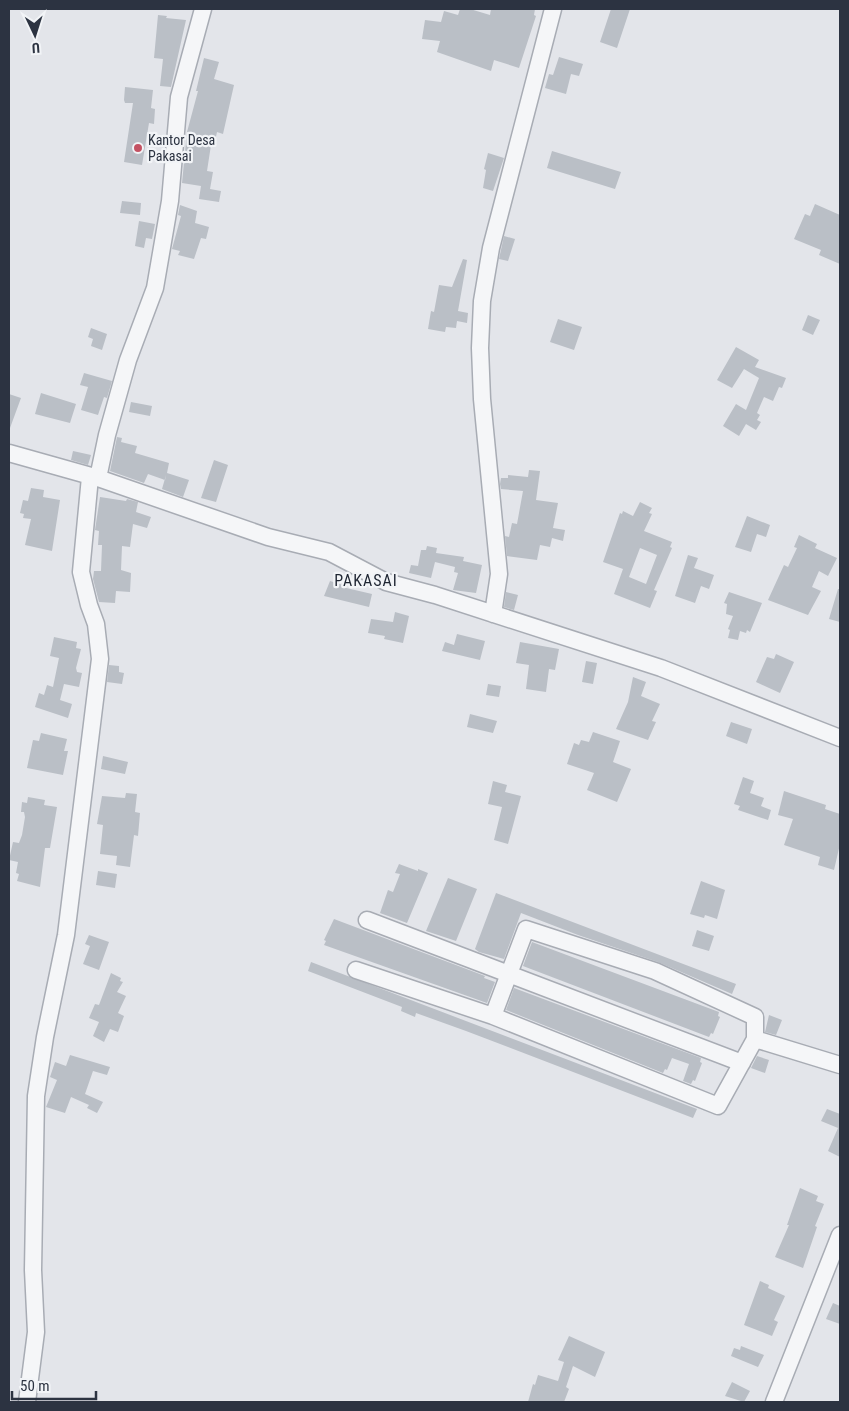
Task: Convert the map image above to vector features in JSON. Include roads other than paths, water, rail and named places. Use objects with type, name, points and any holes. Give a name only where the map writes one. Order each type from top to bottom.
[{"type":"street","points":[[27,1402],[36,1332],[33,1256],[36,1096],[44,1037],[66,935],[100,659],[96,624],[81,572],[94,478],[128,360],[155,288],[170,201],[179,97],[203,9]]},
{"type":"street","points":[[493,614],[498,565],[482,399],[480,348],[482,301],[491,248],[553,9]]},
{"type":"street","points":[[9,453],[94,478],[275,539],[329,552],[386,582],[661,668],[840,738]]},
{"type":"street","points":[[367,920],[742,1063]]},
{"type":"street","points":[[356,970],[493,1016],[718,1106],[755,1039],[755,1016],[655,971],[526,929],[493,1016]]},
{"type":"street","points":[[755,1039],[840,1065]]},
{"type":"street","points":[[774,1402],[840,1235]]},
{"type":"place","name":"Kantor Desa Pakasai","points":[[138,148]]},
{"type":"district","name":"PAKASAI","points":[[366,580]]}]
